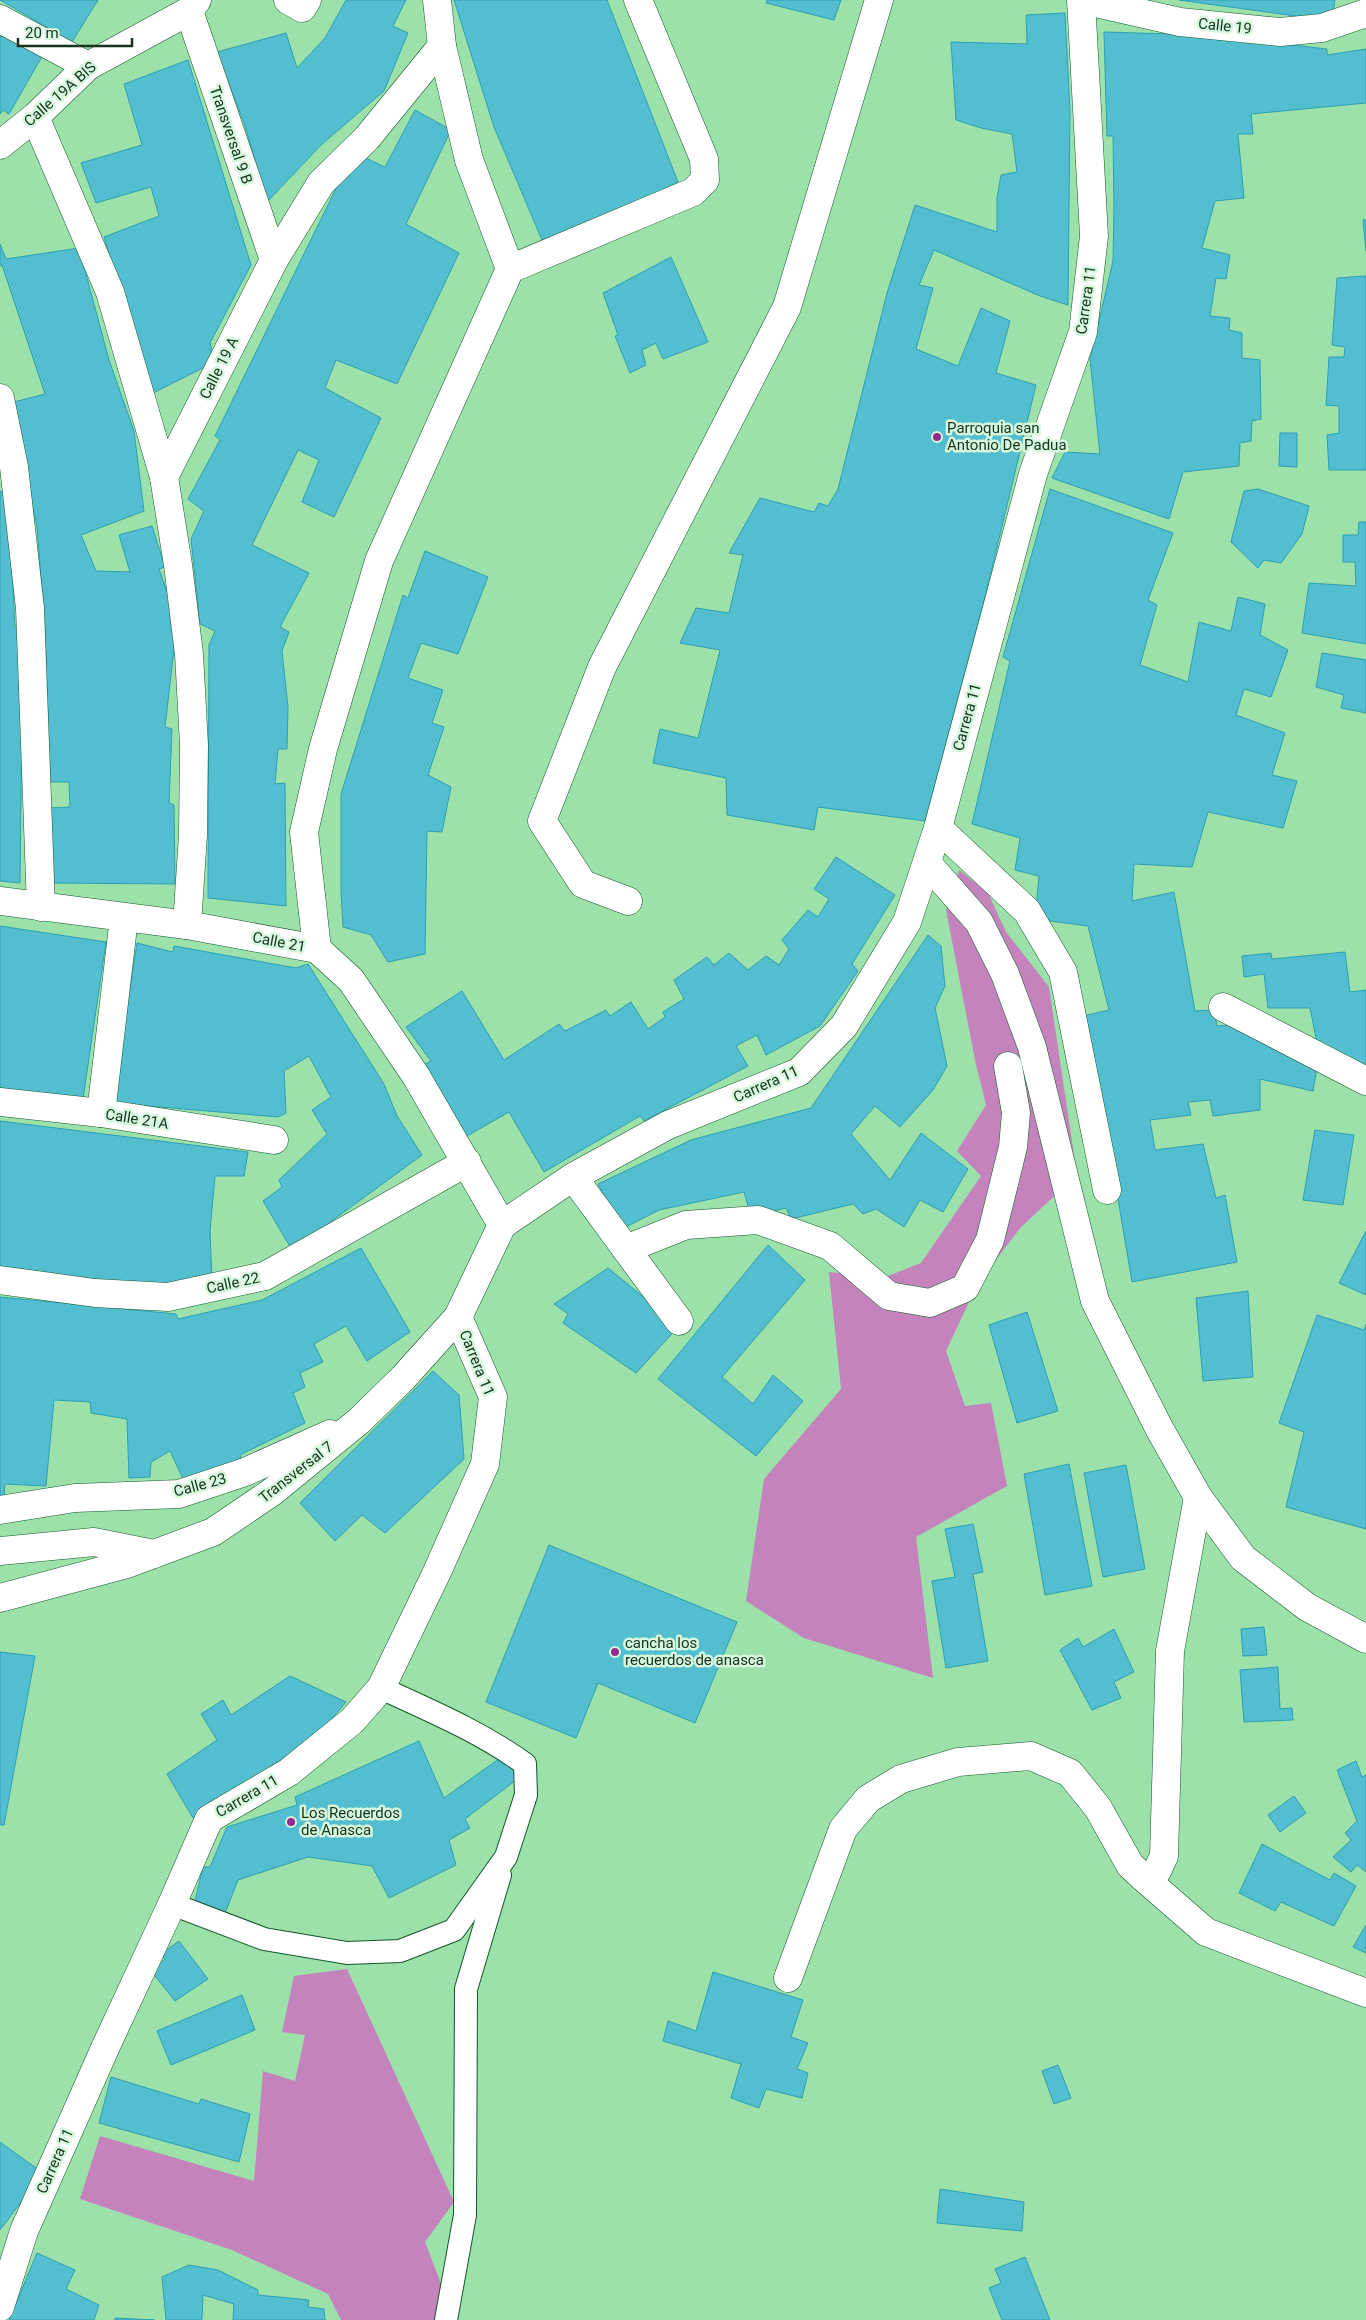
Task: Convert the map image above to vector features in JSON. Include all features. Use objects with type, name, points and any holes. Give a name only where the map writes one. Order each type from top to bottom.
[{"type":"street","points":[[438,0],[442,46],[469,160],[510,269]]},
{"type":"street","points":[[317,950],[304,832],[323,749],[379,561],[510,269],[693,192],[705,180],[704,159],[638,0]]},
{"type":"street","points":[[628,901],[583,884],[542,821],[602,667],[788,308],[879,0]]},
{"type":"street","name":"Calle 19","points":[[1082,0],[1180,22],[1280,32],[1322,28],[1366,13]]},
{"type":"street","name":"Carrera 11","points":[[502,1225],[573,1177],[668,1125],[799,1072],[844,1026],[907,922],[938,828],[1033,474],[1083,332],[1094,236],[1082,0]]},
{"type":"street","name":"Calle 19A BIS","points":[[0,145],[35,117],[88,66],[193,6]]},
{"type":"street","name":"Transversal 9 B","points":[[193,6],[274,260]]},
{"type":"street","points":[[0,19],[88,66]]},
{"type":"street","name":"Calle 19 A","points":[[164,477],[274,260],[321,183],[366,138],[442,46]]},
{"type":"street","points":[[35,117],[110,292],[164,477],[178,565],[189,654],[194,745],[193,835],[187,925]]},
{"type":"street","points":[[0,398],[7,465],[30,608],[41,907]]},
{"type":"street","points":[[938,828],[1027,911],[1064,972],[1107,1190]]},
{"type":"street","points":[[927,863],[979,922],[1006,974],[1032,1046],[1095,1301],[1159,1428],[1198,1497],[1243,1558],[1307,1607],[1366,1638]]},
{"type":"street","name":"Calle 21","points":[[0,901],[187,925],[317,950],[351,980],[416,1076],[502,1225]]},
{"type":"street","points":[[101,1113],[124,918]]},
{"type":"street","points":[[1223,1007],[1366,1081]]},
{"type":"street","points":[[626,1249],[686,1225],[758,1220],[830,1246],[889,1296],[930,1303],[965,1288],[990,1240],[1013,1147],[1016,1112],[1008,1066]]},
{"type":"street","name":"Calle 21A","points":[[0,1102],[101,1113],[274,1140]]},
{"type":"street","name":"Calle 22","points":[[0,1280],[95,1293],[168,1297],[265,1276],[467,1162]]},
{"type":"street","points":[[573,1177],[679,1320]]},
{"type":"street","name":"Transversal 7","points":[[0,1598],[127,1564],[213,1532],[272,1492],[359,1421],[403,1378],[458,1317],[502,1225]]},
{"type":"street","name":"Carrera 11","points":[[0,2306],[24,2231],[209,1819],[290,1772],[352,1721],[381,1688],[437,1572],[485,1464],[493,1397],[458,1317]]},
{"type":"street","name":"Calle 23","points":[[0,1510],[75,1498],[178,1494],[245,1472],[359,1421]]},
{"type":"street","points":[[1144,1878],[1157,1871],[1164,1856],[1170,1651],[1198,1497]]},
{"type":"street","points":[[0,1550],[94,1542],[154,1554]]},
{"type":"street","points":[[788,1978],[843,1829],[868,1799],[901,1779],[958,1762],[1031,1756],[1070,1773],[1098,1808],[1130,1865],[1206,1932],[1366,1993]]},
{"type":"lane","points":[[381,1688],[461,1725],[503,1748],[525,1764],[526,1795],[466,1989],[465,2215],[446,2320]]},
{"type":"lane","points":[[172,1904],[264,1939],[347,1953],[400,1951],[454,1930],[506,1857]]},
{"type":"shaded area","points":[[959,870],[988,893],[1006,932],[1049,987],[1077,1175],[1021,1227],[978,1283],[946,1351],[965,1406],[991,1403],[1007,1486],[916,1537],[933,1678],[804,1638],[746,1601],[764,1479],[841,1389],[829,1272],[883,1278],[921,1263],[981,1176],[957,1151],[986,1105],[976,1065],[946,910]]},
{"type":"shaded area","points":[[347,1969],[454,2202],[425,2242],[455,2320],[341,2320],[328,2294],[232,2250],[80,2199],[100,2136],[254,2181],[263,2071],[295,2081],[305,2035],[282,2032],[294,1976]]},
{"type":"building","points":[[0,0],[98,0],[72,42]]},
{"type":"building","points":[[346,0],[406,0],[393,26],[408,33],[384,91],[322,144],[267,202],[245,126],[217,52],[286,33],[297,68],[325,38]]},
{"type":"building","points":[[454,0],[607,0],[678,182],[545,247],[494,127]]},
{"type":"building","points":[[767,0],[841,0],[834,20],[766,3]]},
{"type":"building","points":[[1179,0],[1335,0],[1332,21]]},
{"type":"building","name":"Parroquia san Antonio De Padua","points":[[1065,13],[1070,110],[1068,305],[1040,296],[934,250],[919,285],[933,288],[916,349],[958,366],[981,308],[1010,321],[996,373],[1036,385],[986,593],[925,821],[818,807],[814,830],[727,815],[726,778],[653,763],[660,729],[698,738],[720,650],[680,643],[696,608],[729,613],[743,555],[729,553],[760,498],[814,512],[819,503],[828,506],[838,489],[887,293],[915,205],[997,232],[997,198],[1001,175],[1017,172],[1012,134],[981,128],[956,120],[951,42],[1027,44],[1026,15]]},
{"type":"building","points":[[0,29],[44,53],[9,114],[3,110],[0,114]]},
{"type":"building","points":[[1104,32],[1205,35],[1327,49],[1327,55],[1366,49],[1366,103],[1251,114],[1253,134],[1238,134],[1244,198],[1215,201],[1202,248],[1230,255],[1226,279],[1216,278],[1210,316],[1230,318],[1229,330],[1242,333],[1242,358],[1260,360],[1261,419],[1252,421],[1251,441],[1240,443],[1239,466],[1183,472],[1169,519],[1052,478],[1065,452],[1100,454],[1090,359],[1113,261],[1114,207],[1113,136],[1107,136]]},
{"type":"building","points":[[188,60],[251,265],[210,343],[215,362],[151,394],[104,237],[159,216],[151,187],[96,203],[81,163],[142,145],[124,84]]},
{"type":"building","points":[[415,110],[451,130],[406,224],[459,253],[397,384],[336,360],[325,388],[381,418],[334,517],[302,502],[319,460],[298,450],[252,545],[309,573],[280,627],[289,632],[282,651],[288,707],[287,749],[278,749],[275,784],[285,783],[286,906],[208,898],[209,645],[215,631],[200,624],[191,539],[204,511],[188,499],[220,440],[215,436],[343,174],[359,155],[385,167]]},
{"type":"building","points":[[1363,220],[1366,220],[1366,251]]},
{"type":"building","points":[[0,244],[6,259],[79,248],[109,360],[134,431],[144,511],[81,535],[96,571],[130,572],[119,535],[152,526],[165,567],[159,569],[170,600],[176,632],[165,727],[172,729],[169,803],[174,805],[175,884],[52,883],[49,808],[70,807],[69,782],[50,782],[45,624],[37,527],[10,403],[45,394],[2,265],[0,266]]},
{"type":"building","points":[[671,257],[708,342],[663,359],[656,343],[642,350],[646,365],[630,373],[615,336],[618,335],[603,293]]},
{"type":"building","points":[[1366,276],[1366,470],[1329,470],[1327,435],[1339,433],[1339,406],[1326,405],[1329,357],[1344,357],[1345,347],[1332,345],[1337,278]]},
{"type":"building","points":[[1280,433],[1297,433],[1297,467],[1279,466]]},
{"type":"building","points":[[1050,489],[1173,533],[1148,600],[1157,605],[1140,665],[1188,682],[1199,622],[1231,631],[1238,597],[1265,604],[1260,635],[1288,650],[1271,697],[1244,689],[1236,715],[1285,733],[1272,775],[1297,781],[1283,828],[1208,812],[1192,867],[1134,864],[1132,901],[1174,892],[1195,1011],[1214,1010],[1217,1026],[1233,1025],[1317,1068],[1313,1091],[1260,1079],[1260,1110],[1213,1116],[1210,1100],[1188,1102],[1191,1115],[1150,1120],[1155,1150],[1203,1144],[1216,1198],[1225,1195],[1237,1262],[1132,1282],[1101,1098],[1083,1016],[1109,1010],[1088,926],[1035,919],[1039,876],[1015,870],[1020,838],[972,824],[1010,661],[1003,657]]},
{"type":"building","points":[[1258,489],[1309,506],[1302,534],[1281,563],[1264,560],[1258,568],[1231,542],[1244,491]]},
{"type":"building","points":[[0,491],[8,492],[15,627],[23,627],[20,883],[0,881]]},
{"type":"building","points":[[1359,522],[1366,522],[1366,644],[1302,633],[1309,583],[1356,586],[1355,562],[1343,562],[1343,535],[1358,535]]},
{"type":"building","points":[[425,551],[488,577],[458,654],[421,643],[408,678],[443,690],[432,723],[444,727],[428,775],[451,787],[442,832],[427,831],[425,954],[388,962],[371,935],[343,927],[341,794],[403,595],[408,598]]},
{"type":"building","points":[[1322,653],[1366,660],[1366,713],[1341,708],[1344,695],[1316,687]]},
{"type":"building","points":[[836,857],[895,895],[852,964],[858,971],[820,1026],[766,1055],[757,1035],[736,1046],[748,1066],[644,1121],[640,1116],[544,1172],[509,1112],[467,1136],[425,1064],[431,1061],[406,1027],[462,991],[504,1060],[559,1024],[565,1031],[606,1010],[610,1016],[631,1002],[648,1029],[665,1017],[663,1012],[684,999],[674,980],[707,957],[714,965],[729,953],[748,970],[766,956],[779,965],[789,949],[782,940],[808,910],[818,917],[829,899],[814,889]]},
{"type":"building","points":[[0,926],[106,942],[83,1099],[0,1090]]},
{"type":"building","points":[[928,935],[941,946],[945,986],[935,1008],[947,1066],[933,1090],[900,1127],[875,1106],[851,1134],[890,1180],[921,1133],[968,1169],[943,1212],[920,1200],[904,1227],[876,1209],[863,1214],[853,1204],[791,1219],[786,1208],[751,1216],[744,1192],[659,1210],[622,1229],[598,1184],[691,1140],[811,1108]]},
{"type":"building","points":[[137,943],[173,952],[174,946],[296,968],[308,964],[384,1084],[397,1116],[422,1155],[292,1250],[263,1201],[282,1187],[279,1180],[327,1134],[312,1110],[331,1097],[309,1056],[284,1071],[286,1113],[278,1117],[113,1103]]},
{"type":"building","points":[[1345,952],[1350,992],[1366,990],[1366,1065],[1317,1043],[1310,1008],[1268,1008],[1264,974],[1244,977],[1242,956],[1271,953],[1272,959]]},
{"type":"building","points":[[0,1121],[248,1152],[244,1176],[215,1176],[210,1231],[212,1280],[158,1287],[0,1269]]},
{"type":"building","points":[[1315,1130],[1354,1135],[1343,1205],[1303,1200]]},
{"type":"building","points":[[1366,1231],[1366,1295],[1339,1283]]},
{"type":"building","points":[[768,1245],[805,1280],[722,1377],[753,1404],[773,1375],[803,1401],[756,1456],[658,1379]]},
{"type":"building","points":[[361,1248],[410,1332],[367,1361],[346,1326],[314,1344],[323,1362],[300,1373],[305,1387],[293,1393],[305,1423],[240,1455],[241,1460],[184,1481],[170,1451],[151,1462],[150,1477],[129,1478],[127,1419],[91,1413],[90,1402],[54,1400],[46,1486],[5,1484],[4,1497],[0,1497],[0,1297],[176,1314],[178,1319],[262,1300]]},
{"type":"building","points":[[608,1268],[679,1326],[636,1373],[563,1323],[568,1314],[554,1304]]},
{"type":"building","points":[[1248,1291],[1253,1377],[1203,1381],[1196,1298]]},
{"type":"building","points":[[1027,1312],[1058,1411],[1017,1423],[989,1325]]},
{"type":"building","points":[[1317,1315],[1364,1330],[1366,1324],[1366,1529],[1286,1507],[1304,1432],[1279,1423]]},
{"type":"building","points":[[433,1371],[459,1395],[464,1459],[385,1533],[362,1515],[335,1541],[300,1503]]},
{"type":"building","points":[[1069,1464],[1092,1586],[1045,1595],[1024,1474]]},
{"type":"building","points":[[1126,1465],[1145,1569],[1103,1577],[1084,1473]]},
{"type":"building","points":[[973,1524],[983,1572],[973,1574],[988,1661],[946,1668],[932,1581],[955,1577],[945,1529]]},
{"type":"building","name":"cancha los recuerdos de anasca","points":[[549,1545],[737,1622],[695,1723],[598,1683],[576,1738],[486,1702]]},
{"type":"building","points":[[1264,1627],[1267,1655],[1243,1656],[1241,1629]]},
{"type":"building","points":[[1114,1629],[1134,1672],[1114,1682],[1121,1698],[1092,1710],[1060,1650],[1078,1638],[1083,1647]]},
{"type":"building","points":[[0,1652],[35,1656],[4,1825],[0,1825]]},
{"type":"building","points":[[1278,1667],[1280,1709],[1292,1708],[1293,1720],[1244,1722],[1240,1670]]},
{"type":"building","points":[[290,1676],[346,1702],[319,1734],[193,1818],[167,1774],[217,1740],[201,1714],[223,1700],[231,1715]]},
{"type":"building","points":[[419,1741],[444,1798],[503,1756],[520,1777],[465,1819],[470,1828],[449,1840],[456,1865],[389,1898],[372,1866],[308,1857],[238,1880],[224,1916],[193,1909],[203,1867],[210,1867],[227,1827],[297,1805],[295,1797]]},
{"type":"building","points":[[1356,1761],[1362,1777],[1366,1775],[1366,1872],[1357,1865],[1351,1872],[1333,1857],[1351,1840],[1345,1833],[1357,1821],[1337,1770]]},
{"type":"building","points":[[1294,1796],[1306,1813],[1280,1832],[1268,1815]]},
{"type":"building","points":[[1262,1844],[1330,1880],[1334,1873],[1356,1886],[1334,1926],[1281,1902],[1275,1911],[1239,1893]]},
{"type":"building","points":[[1366,1925],[1366,1953],[1353,1947]]},
{"type":"building","points":[[179,1941],[208,1979],[175,2001],[151,1971],[165,1959],[161,1954]]},
{"type":"building","points":[[713,1972],[803,2000],[791,2037],[808,2043],[797,2069],[808,2073],[802,2098],[766,2089],[759,2108],[731,2098],[741,2064],[663,2041],[668,2021],[696,2031]]},
{"type":"building","points":[[242,1995],[255,2030],[171,2065],[157,2031]]},
{"type":"building","points":[[1058,2065],[1071,2098],[1054,2104],[1042,2071]]},
{"type":"building","points":[[111,2077],[199,2104],[201,2099],[250,2114],[239,2162],[99,2123]]},
{"type":"building","points":[[0,2142],[43,2173],[0,2230]]},
{"type":"building","points":[[940,2189],[1024,2202],[1022,2231],[937,2223]]},
{"type":"building","points":[[37,2253],[75,2270],[66,2289],[99,2305],[94,2320],[9,2320]]},
{"type":"building","points":[[1025,2257],[1050,2320],[1002,2320],[989,2288],[1001,2283],[995,2269]]},
{"type":"building","points":[[189,2265],[218,2270],[258,2290],[258,2295],[309,2300],[308,2307],[324,2309],[325,2320],[233,2320],[234,2304],[203,2295],[202,2320],[166,2320],[162,2277]]},
{"type":"building","points":[[115,2318],[155,2320],[115,2320]]},
{"type":"place","name":"Parroquia san Antonio De Padua","points":[[937,437]]},
{"type":"place","name":"cancha los recuerdos de anasca","points":[[615,1652]]},
{"type":"place","name":"Los Recuerdos de Anasca","points":[[291,1822]]}]
